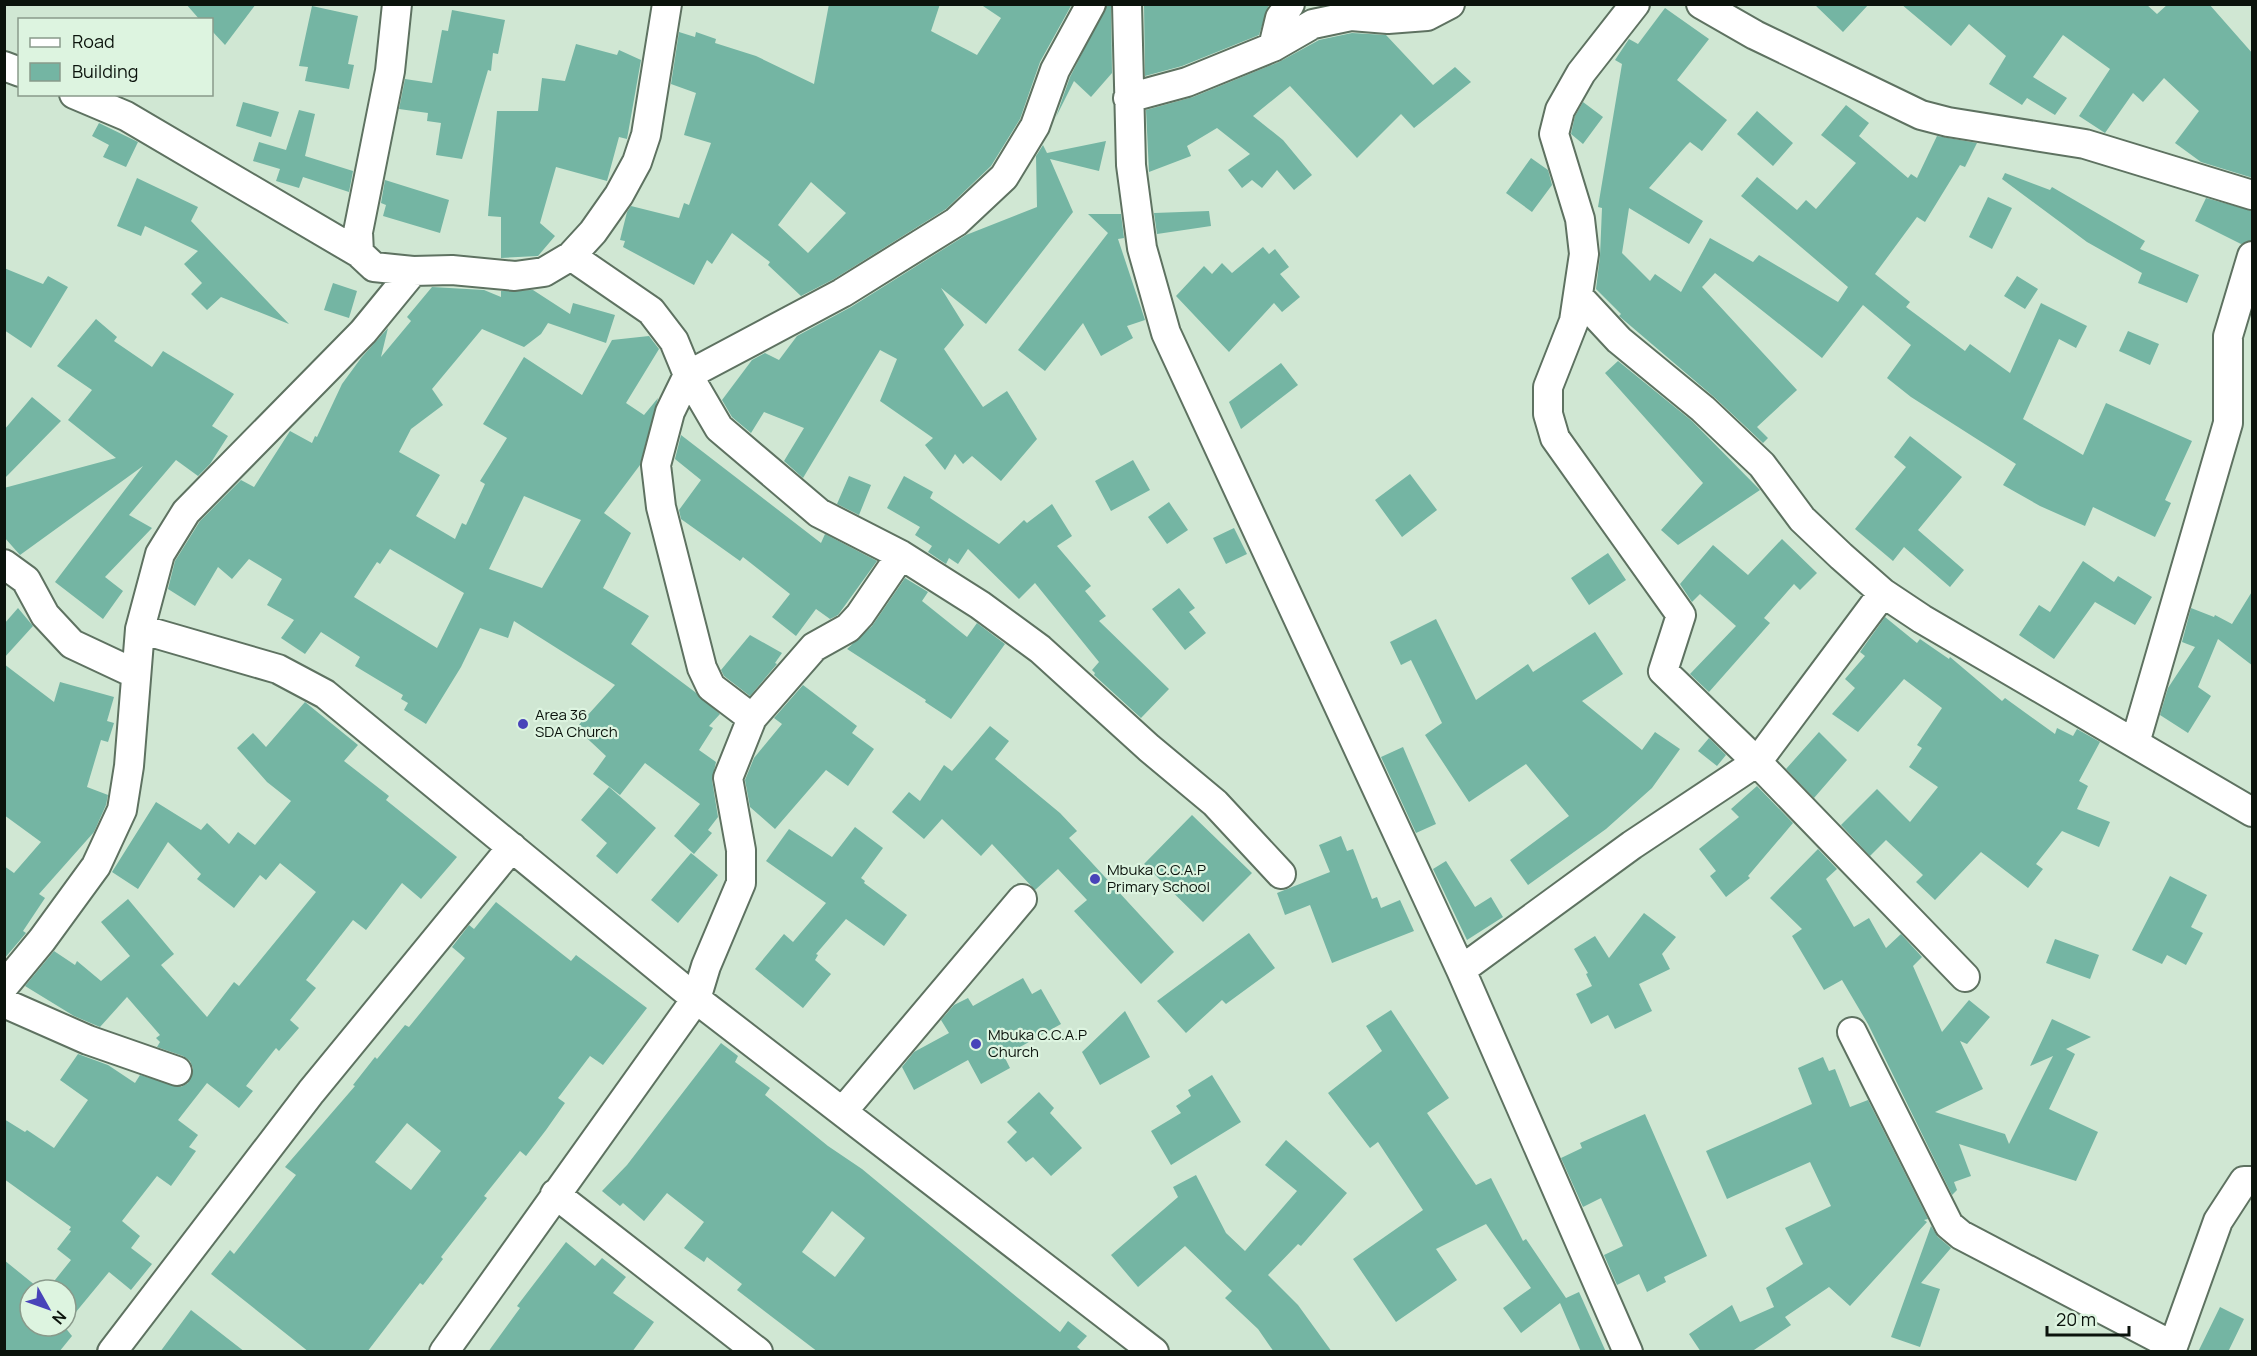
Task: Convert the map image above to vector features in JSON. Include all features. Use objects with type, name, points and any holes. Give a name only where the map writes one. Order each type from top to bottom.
[{"type":"street","points":[[359,253],[358,232],[390,71],[397,4]]},
{"type":"street","points":[[79,96],[126,116],[359,253],[375,267],[413,271],[452,270],[515,276],[544,272],[571,256],[613,204],[637,162],[646,135],[667,4]]},
{"type":"street","points":[[752,718],[711,687],[702,668],[661,507],[656,465],[670,412],[688,375],[842,293],[956,222],[1004,177],[1035,126],[1055,70],[1091,4]]},
{"type":"street","points":[[1274,47],[1280,18],[1290,4]]},
{"type":"street","points":[[1128,98],[1187,82],[1274,47],[1313,24],[1351,16],[1388,19],[1427,16],[1450,4]]},
{"type":"street","points":[[1635,4],[1581,73],[1560,110],[1554,134],[1581,219],[1584,254],[1574,321],[1548,387],[1548,414],[1555,438],[1681,615],[1663,670],[1757,762],[1965,977]]},
{"type":"street","points":[[1701,4],[1755,35],[1921,115],[1948,122],[2085,144],[2253,195]]},
{"type":"street","points":[[1124,8],[1131,165],[1142,248],[1166,333],[1461,970],[1628,1352]]},
{"type":"street","points":[[571,256],[651,311],[674,341],[688,375],[719,428],[819,513],[901,555],[981,605],[1040,649],[1149,748],[1215,803],[1281,874]]},
{"type":"street","points":[[2135,743],[2228,423],[2228,336],[2253,256]]},
{"type":"street","points":[[4,986],[42,940],[96,866],[122,810],[129,766],[140,629],[160,554],[186,512],[363,332],[413,271]]},
{"type":"street","points":[[1578,296],[1619,340],[1703,409],[1762,465],[1802,519],[1883,593],[1922,619],[2253,812]]},
{"type":"street","points":[[444,1352],[696,999],[706,966],[741,883],[741,850],[728,778],[752,718],[814,647],[848,628],[860,615],[901,555]]},
{"type":"street","points":[[4,564],[26,580],[45,615],[72,644],[136,674]]},
{"type":"street","points":[[1461,970],[1632,845],[1726,785],[1757,762],[1883,593]]},
{"type":"street","points":[[140,629],[278,669],[325,694],[696,999],[1154,1352]]},
{"type":"street","points":[[112,1352],[311,1092],[512,847]]},
{"type":"street","points":[[843,1111],[1022,899]]},
{"type":"street","points":[[4,1003],[88,1040],[177,1071]]},
{"type":"street","points":[[1852,1032],[1949,1225],[1961,1235],[2172,1349],[2218,1221],[2244,1181],[2253,1181]]},
{"type":"street","points":[[555,1194],[758,1352]]},
{"type":"building","points":[[186,4],[256,4],[225,45],[213,32],[213,18],[198,18]]},
{"type":"building","points":[[829,4],[940,4],[931,31],[977,55],[1001,18],[980,4],[1072,4],[1040,62],[1020,119],[991,166],[946,209],[834,279],[801,296],[768,265],[770,262],[732,233],[712,264],[707,260],[694,285],[623,247],[625,241],[620,240],[627,212],[631,206],[679,218],[684,203],[689,205],[711,143],[684,135],[696,93],[671,84],[679,32],[695,37],[696,32],[716,39],[715,43],[756,56],[814,84]],"holes":[[[811,182],[846,213],[808,253],[778,225]]]},
{"type":"building","points":[[1107,4],[1111,4],[1112,73],[1091,97],[1074,81],[1056,117],[1070,77]]},
{"type":"building","points":[[1144,4],[1269,4],[1259,35],[1182,66],[1145,76]]},
{"type":"building","points":[[1814,4],[1869,4],[1843,32]]},
{"type":"building","points":[[1901,4],[2146,4],[2157,14],[2168,4],[2209,4],[2253,54],[2253,178],[2201,162],[2175,143],[2199,111],[2164,78],[2143,102],[2133,93],[2105,133],[2079,116],[2110,69],[2063,35],[2033,77],[2067,98],[2055,115],[2027,98],[2022,105],[1989,84],[2006,56],[1969,24],[1951,46]]},
{"type":"building","points":[[312,6],[358,16],[348,64],[354,65],[349,89],[305,81],[308,67],[299,66]]},
{"type":"building","points":[[1665,8],[1709,39],[1677,80],[1727,120],[1702,151],[1690,142],[1649,188],[1703,221],[1689,244],[1629,208],[1622,253],[1650,281],[1655,274],[1681,292],[1710,238],[1753,262],[1759,255],[1838,302],[1848,287],[1741,196],[1757,177],[1797,210],[1806,200],[1816,209],[1856,163],[1821,135],[1846,105],[1869,123],[1859,136],[1908,178],[1911,174],[1917,178],[1937,136],[1977,143],[1965,167],[1960,165],[1925,222],[1917,217],[1875,274],[1910,302],[1906,307],[1965,351],[1970,344],[2010,373],[2041,303],[2087,326],[2076,348],[2059,339],[2023,419],[2083,455],[2106,403],[2192,441],[2165,500],[2171,503],[2155,537],[2093,507],[2085,526],[2040,506],[2003,485],[2016,464],[1911,397],[1887,378],[1911,345],[1863,305],[1822,358],[1715,273],[1702,287],[1797,390],[1757,427],[1768,438],[1763,443],[1714,397],[1619,316],[1621,314],[1596,289],[1602,208],[1598,207],[1622,64],[1615,60],[1629,39],[1638,44]]},
{"type":"building","points":[[452,10],[505,20],[498,54],[493,53],[491,71],[488,70],[462,159],[436,155],[441,123],[427,121],[428,113],[399,109],[405,79],[432,83],[442,30],[448,31]]},
{"type":"building","points":[[1352,33],[1386,35],[1433,85],[1455,67],[1471,82],[1414,128],[1401,114],[1357,158],[1290,86],[1253,116],[1283,140],[1312,175],[1294,190],[1277,170],[1262,188],[1252,180],[1242,188],[1228,170],[1250,154],[1217,128],[1187,146],[1191,156],[1149,172],[1146,110],[1193,97],[1279,62],[1319,40]]},
{"type":"building","points":[[576,44],[617,55],[619,50],[641,60],[627,139],[619,137],[607,181],[556,167],[540,223],[555,236],[538,256],[501,258],[501,217],[488,216],[497,111],[538,111],[542,78],[565,81]]},
{"type":"building","points":[[243,102],[279,112],[271,137],[236,126]]},
{"type":"building","points":[[1583,102],[1603,117],[1583,144],[1571,134],[1575,116]]},
{"type":"building","points":[[299,110],[315,114],[305,156],[353,171],[349,192],[303,177],[299,188],[276,181],[280,169],[253,161],[259,142],[286,150]]},
{"type":"building","points":[[1757,111],[1793,143],[1773,166],[1737,134]]},
{"type":"building","points":[[99,123],[138,142],[126,167],[103,157],[109,145],[92,136]]},
{"type":"building","points":[[1106,141],[1099,171],[1050,159],[1073,212],[986,324],[941,288],[964,325],[944,349],[983,407],[1007,391],[1037,439],[1001,481],[972,456],[963,464],[955,454],[945,470],[925,445],[933,438],[880,401],[897,359],[880,350],[803,478],[784,461],[804,428],[764,412],[751,433],[732,417],[722,400],[752,360],[765,353],[779,360],[797,336],[851,307],[966,235],[1037,207],[1036,156],[1043,145],[1047,153]]},
{"type":"building","points":[[1531,158],[1548,170],[1552,185],[1532,212],[1506,193]]},
{"type":"building","points":[[2005,173],[2050,190],[2052,187],[2145,241],[2140,249],[2199,275],[2187,303],[2138,283],[2142,273],[2087,242],[2002,179]]},
{"type":"building","points":[[137,178],[198,207],[191,221],[289,324],[221,297],[207,310],[191,294],[202,283],[184,264],[198,251],[145,226],[141,236],[117,226]]},
{"type":"building","points":[[385,180],[449,200],[440,233],[383,216],[386,205],[381,203]]},
{"type":"building","points":[[1988,197],[2012,208],[1992,249],[1969,237]]},
{"type":"building","points":[[2206,198],[2253,211],[2253,240],[2241,244],[2195,221]]},
{"type":"building","points":[[1209,211],[1211,226],[1157,234],[1154,213]]},
{"type":"building","points":[[1088,214],[1121,214],[1124,238],[1118,239],[1145,320],[1127,326],[1133,338],[1101,356],[1083,323],[1045,371],[1018,350],[1108,233]]},
{"type":"building","points":[[1263,247],[1269,254],[1275,249],[1289,267],[1280,274],[1300,297],[1282,312],[1274,303],[1229,352],[1176,296],[1204,266],[1212,274],[1222,263],[1232,273]]},
{"type":"building","points":[[4,268],[43,284],[48,276],[68,287],[31,348],[4,330]]},
{"type":"building","points":[[2017,276],[2038,289],[2025,309],[2004,296]]},
{"type":"building","points":[[333,283],[357,291],[349,318],[324,310]]},
{"type":"building","points":[[432,287],[484,290],[501,297],[501,291],[533,290],[570,314],[573,303],[615,315],[606,343],[548,323],[541,334],[524,347],[482,329],[432,389],[443,405],[411,429],[399,452],[440,475],[416,516],[455,539],[462,523],[466,525],[485,484],[480,481],[507,438],[483,424],[524,357],[582,395],[612,340],[649,336],[659,349],[626,403],[644,415],[658,398],[640,465],[604,513],[631,533],[603,588],[649,616],[631,644],[695,692],[720,714],[709,726],[713,728],[699,750],[716,762],[712,780],[718,817],[708,830],[712,833],[694,854],[674,836],[700,804],[645,763],[620,795],[593,774],[606,756],[576,728],[615,685],[514,621],[508,638],[480,628],[461,667],[426,724],[404,710],[408,703],[401,699],[403,695],[355,666],[360,657],[321,632],[305,654],[281,638],[294,620],[267,605],[282,579],[249,559],[232,579],[218,567],[195,606],[168,589],[175,561],[200,521],[241,480],[254,487],[290,431],[312,443],[342,384],[361,358],[388,328],[381,357],[411,321],[407,317]],"holes":[[[524,496],[581,520],[542,588],[489,569]],[[390,549],[464,593],[437,648],[354,597],[377,562],[380,564]]]},
{"type":"building","points":[[96,319],[117,337],[114,341],[152,367],[163,351],[234,394],[212,426],[228,436],[210,464],[198,476],[176,460],[129,515],[152,528],[105,577],[123,591],[103,619],[55,582],[143,466],[20,555],[4,537],[4,488],[116,458],[68,420],[92,390],[57,366]]},
{"type":"building","points":[[2128,331],[2159,344],[2150,365],[2119,351]]},
{"type":"building","points":[[1618,361],[1692,421],[1760,490],[1678,545],[1661,530],[1703,483],[1605,373]]},
{"type":"building","points":[[1281,363],[1298,385],[1241,429],[1229,402]]},
{"type":"building","points":[[32,397],[61,421],[4,479],[4,430]]},
{"type":"building","points":[[681,435],[821,543],[825,534],[877,561],[838,615],[830,619],[816,609],[796,636],[772,617],[790,594],[743,557],[740,561],[681,519],[679,510],[701,480],[675,459]]},
{"type":"building","points":[[1910,436],[1962,477],[1918,530],[1964,570],[1950,587],[1904,547],[1893,561],[1855,529],[1906,467],[1894,457]]},
{"type":"building","points":[[1133,460],[1150,490],[1111,511],[1095,481]]},
{"type":"building","points":[[1410,474],[1437,510],[1402,537],[1375,500]]},
{"type":"building","points":[[849,476],[871,485],[859,515],[837,504]]},
{"type":"building","points":[[904,476],[933,492],[930,498],[999,544],[1024,520],[1027,523],[1052,504],[1072,536],[1057,546],[1091,586],[1085,591],[1106,616],[1099,621],[1169,689],[1141,718],[1094,675],[1092,670],[1099,662],[1035,583],[1019,599],[968,549],[958,564],[949,558],[946,564],[928,552],[932,546],[915,535],[920,527],[887,508]]},
{"type":"building","points":[[1169,502],[1188,530],[1167,544],[1148,517]]},
{"type":"building","points":[[1234,528],[1247,554],[1226,564],[1213,538]]},
{"type":"building","points":[[1782,539],[1817,573],[1800,590],[1794,584],[1764,618],[1770,623],[1709,692],[1690,674],[1736,626],[1700,594],[1692,602],[1680,584],[1713,545],[1748,575]]},
{"type":"building","points":[[1608,553],[1626,580],[1589,605],[1571,578]]},
{"type":"building","points":[[2083,561],[2114,582],[2118,576],[2152,597],[2135,625],[2095,602],[2054,659],[2019,635],[2039,605],[2050,612]]},
{"type":"building","points":[[905,578],[928,592],[922,601],[967,637],[977,623],[1005,644],[951,719],[925,702],[926,700],[847,649],[872,626]]},
{"type":"building","points":[[1179,588],[1195,608],[1189,612],[1206,633],[1185,650],[1152,609]]},
{"type":"building","points":[[2253,590],[2253,666],[2218,639],[2198,687],[2211,696],[2188,733],[2160,715],[2168,688],[2195,647],[2182,642],[2191,608],[2214,617],[2215,615],[2232,624]]},
{"type":"building","points":[[18,608],[33,626],[4,658],[4,624]]},
{"type":"building","points":[[1885,617],[1917,643],[1920,639],[1949,659],[1950,657],[2002,701],[2005,698],[2055,734],[2057,728],[2073,736],[2077,729],[2100,742],[2079,781],[2088,786],[2077,809],[2110,822],[2099,847],[2062,831],[2036,864],[2043,869],[2028,888],[1981,852],[1935,900],[1916,882],[1923,875],[1886,840],[1870,856],[1841,825],[1877,789],[1910,822],[1938,787],[1909,767],[1922,748],[1917,745],[1942,708],[1904,679],[1858,732],[1832,714],[1855,688],[1845,679],[1865,656],[1860,652]]},
{"type":"building","points":[[1436,619],[1476,700],[1528,664],[1533,672],[1595,632],[1623,674],[1582,701],[1642,750],[1655,732],[1680,749],[1652,788],[1606,829],[1528,885],[1510,860],[1569,816],[1526,764],[1469,802],[1425,735],[1442,723],[1411,660],[1401,665],[1390,642]]},
{"type":"building","points":[[750,635],[782,653],[775,663],[777,664],[750,696],[724,676],[721,670]]},
{"type":"building","points":[[4,664],[54,702],[60,682],[114,697],[107,721],[114,723],[108,742],[101,740],[87,787],[108,795],[94,832],[39,894],[45,898],[23,931],[26,933],[4,959],[4,866],[14,873],[41,842],[4,815]]},
{"type":"building","points":[[803,685],[857,726],[852,733],[874,749],[848,786],[826,770],[775,829],[750,807],[745,780],[754,758],[782,724],[774,718]]},
{"type":"building","points":[[305,702],[358,745],[344,761],[389,796],[386,800],[457,857],[421,899],[402,883],[366,930],[353,920],[306,980],[316,988],[290,1020],[299,1028],[279,1051],[276,1048],[246,1086],[253,1091],[239,1108],[207,1083],[178,1120],[198,1135],[189,1147],[196,1151],[171,1186],[157,1176],[122,1221],[140,1236],[131,1248],[152,1264],[131,1290],[109,1272],[78,1309],[78,1278],[57,1278],[71,1260],[57,1249],[71,1231],[69,1230],[71,1227],[4,1179],[4,1119],[25,1132],[27,1130],[54,1148],[88,1100],[60,1080],[78,1054],[108,1065],[135,1083],[140,1075],[181,1087],[188,1083],[193,1068],[190,1061],[183,1056],[157,1047],[160,1042],[156,1038],[160,1035],[127,997],[100,1027],[74,1016],[25,986],[54,951],[75,965],[77,961],[101,981],[130,956],[101,922],[128,899],[174,954],[161,965],[207,1017],[234,982],[239,986],[316,892],[280,863],[266,880],[260,875],[234,908],[197,879],[201,874],[168,842],[138,889],[112,872],[156,802],[201,830],[207,823],[229,844],[238,832],[255,845],[291,801],[267,782],[237,748],[253,733],[266,747]]},
{"type":"building","points":[[990,726],[1009,741],[995,759],[1060,813],[1077,831],[1069,838],[1174,952],[1141,984],[1074,911],[1087,900],[1058,869],[1035,890],[992,844],[981,856],[942,819],[924,839],[892,812],[909,792],[920,801],[944,765],[952,771]]},
{"type":"building","points":[[1819,732],[1847,760],[1814,798],[1786,769]]},
{"type":"building","points":[[1709,738],[1726,755],[1717,766],[1698,751]]},
{"type":"building","points":[[1403,747],[1436,824],[1416,833],[1381,757]]},
{"type":"building","points":[[1757,786],[1793,823],[1748,876],[1750,878],[1726,897],[1710,876],[1716,871],[1699,849],[1739,817],[1731,809]]},
{"type":"building","points":[[609,787],[656,828],[617,874],[596,856],[607,843],[581,820]]},
{"type":"building","points":[[1192,815],[1252,873],[1203,922],[1144,864]]},
{"type":"building","points":[[855,827],[883,848],[861,878],[865,881],[864,883],[907,915],[884,946],[846,919],[816,954],[818,955],[815,960],[831,974],[803,1008],[755,969],[784,934],[793,942],[826,903],[766,861],[789,829],[832,857]]},
{"type":"building","points":[[1341,836],[1347,851],[1353,849],[1372,899],[1377,897],[1381,908],[1400,900],[1414,931],[1332,963],[1310,905],[1285,915],[1277,893],[1330,872],[1319,845]]},
{"type":"building","points":[[1818,849],[1837,869],[1826,879],[1854,927],[1869,918],[1886,948],[1901,934],[1922,957],[1913,966],[1942,1032],[1969,1000],[1990,1017],[1967,1044],[1960,1041],[1983,1089],[1935,1112],[2005,1134],[2009,1144],[2053,1056],[2030,1066],[2052,1019],[2091,1037],[2066,1049],[2075,1054],[2049,1109],[2098,1132],[2076,1181],[1959,1144],[1971,1176],[1954,1182],[1957,1190],[1952,1195],[1868,1024],[1842,980],[1824,990],[1792,936],[1802,929],[1770,898]]},
{"type":"building","points":[[691,853],[718,875],[678,923],[651,900]]},
{"type":"building","points":[[1446,861],[1475,907],[1491,897],[1503,917],[1467,940],[1433,869]]},
{"type":"building","points":[[2170,876],[2207,895],[2191,927],[2203,933],[2186,965],[2167,955],[2162,964],[2132,950]]},
{"type":"building","points":[[496,902],[571,961],[576,955],[647,1008],[603,1065],[590,1056],[558,1098],[565,1103],[546,1130],[526,1156],[520,1151],[484,1196],[487,1198],[441,1257],[443,1259],[423,1285],[420,1283],[367,1352],[309,1352],[211,1274],[230,1250],[234,1254],[296,1175],[285,1167],[355,1086],[353,1085],[375,1057],[377,1059],[405,1025],[409,1027],[465,958],[452,947],[469,925],[474,929]],"holes":[[[407,1123],[441,1151],[411,1190],[375,1162]]]},
{"type":"building","points":[[1644,913],[1676,937],[1662,954],[1670,969],[1639,984],[1652,1011],[1615,1029],[1608,1015],[1591,1024],[1576,994],[1592,986],[1586,974],[1588,973],[1574,949],[1595,936],[1609,958]]},
{"type":"building","points":[[1249,933],[1275,968],[1226,1004],[1222,1000],[1186,1033],[1157,1001]]},
{"type":"building","points":[[2055,939],[2099,955],[2090,979],[2046,963]]},
{"type":"building","name":"Mbuka C.C.A.P Church","points":[[1023,978],[1032,994],[1041,989],[1061,1024],[1004,1056],[1010,1068],[981,1084],[968,1060],[914,1090],[902,1067],[914,1052],[949,1033],[941,1020],[954,1005],[968,998],[973,1006]]},
{"type":"building","points":[[1391,1010],[1449,1098],[1427,1113],[1476,1185],[1491,1178],[1523,1241],[1526,1239],[1566,1298],[1579,1292],[1606,1352],[1581,1352],[1560,1303],[1521,1333],[1503,1308],[1531,1288],[1486,1224],[1436,1249],[1457,1280],[1396,1322],[1353,1259],[1423,1210],[1378,1142],[1370,1148],[1328,1093],[1382,1051],[1366,1026]]},
{"type":"building","points":[[1125,1011],[1150,1057],[1100,1085],[1082,1052]]},
{"type":"building","points":[[721,1043],[738,1056],[735,1062],[770,1088],[765,1095],[828,1146],[862,1169],[1060,1332],[1068,1321],[1087,1336],[1077,1347],[1083,1352],[818,1352],[737,1290],[742,1284],[707,1257],[704,1262],[684,1248],[704,1222],[667,1193],[644,1221],[623,1203],[620,1206],[602,1191],[627,1165]],"holes":[[[832,1211],[865,1238],[835,1277],[802,1252]]]},
{"type":"building","points":[[1823,1057],[1829,1071],[1835,1069],[1850,1107],[1868,1100],[1928,1219],[1924,1220],[1927,1222],[1850,1306],[1829,1287],[1785,1317],[1791,1325],[1751,1352],[1701,1352],[1689,1334],[1732,1305],[1740,1322],[1774,1307],[1766,1288],[1803,1264],[1785,1228],[1831,1206],[1810,1162],[1727,1199],[1706,1151],[1812,1104],[1798,1068]]},
{"type":"building","points":[[1212,1075],[1241,1122],[1171,1165],[1151,1131],[1181,1113],[1176,1106],[1191,1096],[1188,1090]]},
{"type":"building","points":[[1039,1092],[1054,1108],[1050,1113],[1082,1148],[1051,1176],[1033,1157],[1026,1162],[1007,1142],[1017,1132],[1007,1122]]},
{"type":"building","points":[[1645,1114],[1707,1256],[1664,1277],[1666,1282],[1647,1292],[1639,1274],[1617,1285],[1604,1255],[1623,1246],[1601,1198],[1583,1207],[1561,1158],[1582,1148],[1580,1143]]},
{"type":"building","points":[[1286,1140],[1347,1193],[1301,1246],[1298,1244],[1268,1275],[1298,1305],[1332,1352],[1274,1352],[1258,1329],[1225,1298],[1232,1291],[1185,1246],[1138,1287],[1111,1255],[1178,1197],[1173,1187],[1196,1175],[1226,1233],[1245,1251],[1297,1191],[1265,1165]]},
{"type":"building","points":[[1931,1226],[1938,1237],[1951,1248],[1921,1283],[1940,1289],[1920,1347],[1891,1337]]},
{"type":"building","points":[[566,1242],[595,1266],[602,1258],[626,1277],[613,1293],[654,1322],[632,1352],[488,1352],[520,1308],[517,1306]]},
{"type":"building","points":[[4,1260],[26,1278],[18,1278],[18,1338],[70,1338],[59,1352],[4,1352]]},
{"type":"building","points":[[2220,1307],[2244,1319],[2228,1352],[2198,1352]]},
{"type":"building","points":[[191,1310],[245,1352],[160,1352]]},
{"type":"place","name":"Area 36 SDA Church","points":[[523,724]]},
{"type":"place","name":"Mbuka C.C.A.P Primary School","points":[[1095,879]]},
{"type":"place","name":"Mbuka C.C.A.P Church","points":[[976,1044]]}]
